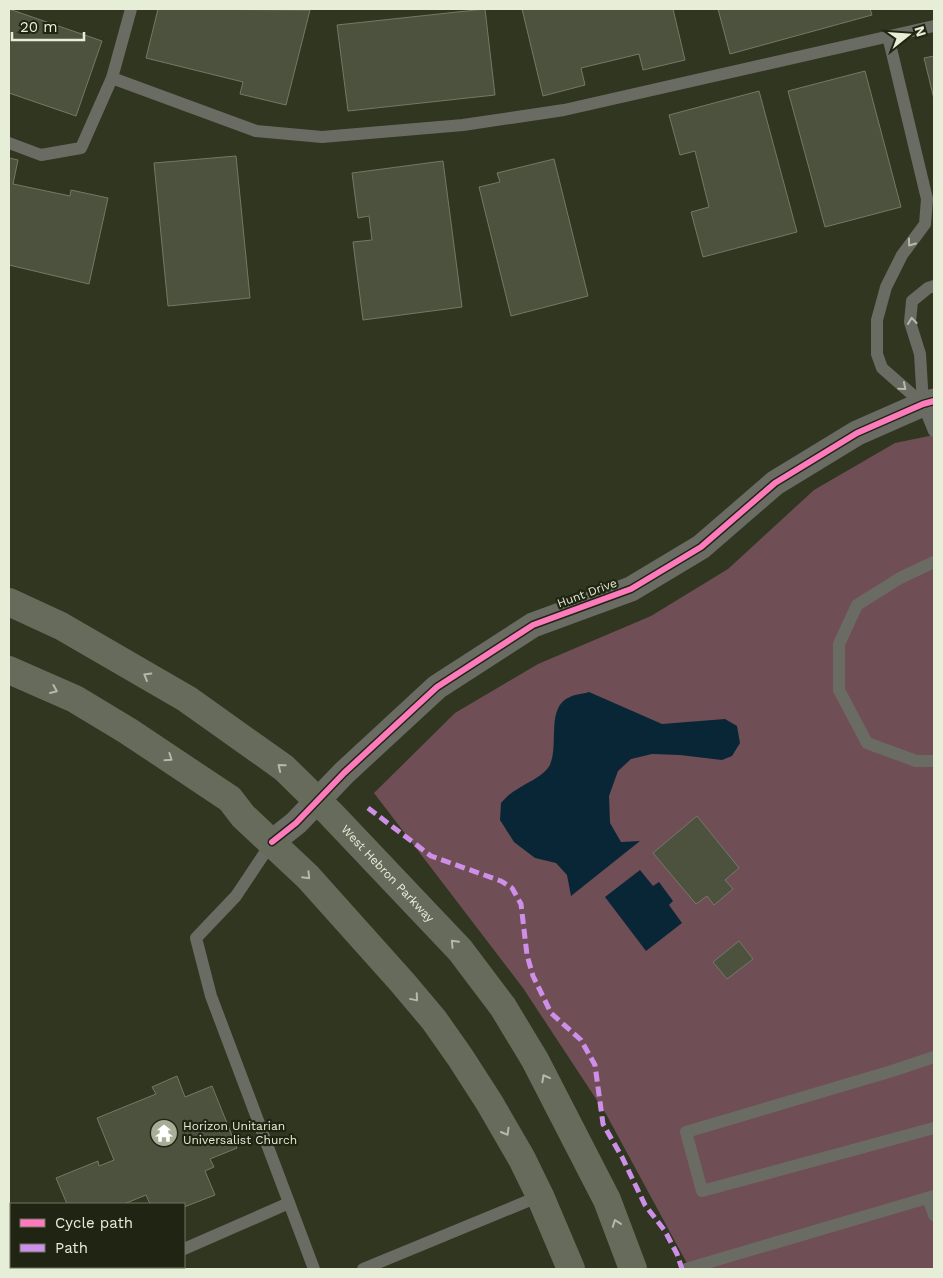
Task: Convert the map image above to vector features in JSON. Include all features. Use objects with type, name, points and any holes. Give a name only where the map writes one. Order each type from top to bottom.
[{"type":"main road","name":"West Hebron Parkway","points":[[9,602],[61,626],[188,700],[284,768],[460,950],[502,1007],[536,1060],[607,1200],[633,1269]]},
{"type":"main road","points":[[9,670],[75,699],[126,729],[230,799],[244,816],[308,877],[434,1020],[489,1102],[522,1159],[571,1269]]},
{"type":"street","name":"Hunt Drive","points":[[272,842],[296,823],[317,800],[437,687],[533,625],[631,589],[701,547],[775,483],[857,433],[929,402]]},
{"type":"lane","points":[[9,143],[41,155],[81,148],[112,78],[132,9]]},
{"type":"lane","points":[[112,78],[256,131],[322,137],[463,125],[564,110],[934,26]]},
{"type":"lane","points":[[888,36],[931,198],[925,224],[898,264],[886,287],[877,320],[877,354],[882,368],[929,402]]},
{"type":"lane","points":[[934,286],[928,288],[912,301],[910,322],[920,354],[934,430]]},
{"type":"lane","points":[[934,562],[900,578],[857,605],[840,644],[839,690],[867,744],[916,761],[934,761]]},
{"type":"lane","points":[[272,842],[236,896],[196,938],[211,996],[314,1269]]},
{"type":"lane","points":[[934,1057],[686,1132],[702,1192],[934,1128]]},
{"type":"lane","points":[[363,1269],[540,1196]]},
{"type":"lane","points":[[686,1269],[931,1197],[934,1215]]},
{"type":"lane","points":[[185,1249],[289,1203]]},
{"type":"shaded area","points":[[934,435],[934,1269],[690,1269],[606,1114],[523,988],[374,793],[455,713],[538,664],[651,616],[728,569],[814,490],[895,443]]},
{"type":"water","points":[[589,692],[662,724],[725,719],[737,726],[740,743],[732,756],[722,760],[652,754],[631,759],[618,771],[609,796],[610,823],[621,842],[640,841],[571,896],[567,875],[556,863],[535,858],[514,842],[500,820],[501,803],[512,793],[545,772],[552,760],[557,710],[562,702],[570,697]]},
{"type":"water","points":[[640,870],[653,886],[659,882],[673,901],[669,905],[682,923],[646,951],[605,897]]},
{"type":"building","points":[[9,9],[102,41],[76,116],[9,93]]},
{"type":"building","points":[[158,9],[310,10],[286,105],[240,94],[243,82],[146,58]]},
{"type":"building","points":[[485,9],[495,95],[348,111],[337,25]]},
{"type":"building","points":[[522,9],[673,9],[685,60],[643,70],[639,54],[581,68],[585,85],[543,96]]},
{"type":"building","points":[[718,9],[870,9],[872,15],[730,54]]},
{"type":"building","points":[[934,56],[934,99],[924,58]]},
{"type":"building","points":[[865,71],[901,207],[825,227],[788,91]]},
{"type":"building","points":[[759,91],[797,232],[703,257],[691,212],[709,207],[695,151],[680,155],[669,115]]},
{"type":"building","points":[[236,156],[250,298],[168,306],[154,163]]},
{"type":"building","points":[[9,158],[18,160],[13,184],[70,196],[71,190],[108,198],[89,284],[9,265]]},
{"type":"building","points":[[554,159],[588,296],[511,316],[479,187],[500,182],[497,173]]},
{"type":"building","points":[[443,161],[462,307],[363,320],[353,242],[372,240],[369,216],[358,218],[352,173]]},
{"type":"building","points":[[697,816],[739,868],[725,880],[733,889],[714,905],[707,896],[696,904],[653,853]]},
{"type":"building","points":[[739,941],[753,959],[727,979],[713,962]]},
{"type":"building","points":[[177,1076],[185,1097],[212,1086],[237,1148],[210,1159],[214,1167],[205,1171],[215,1195],[185,1207],[185,1203],[150,1203],[146,1195],[126,1203],[67,1203],[56,1178],[98,1161],[99,1166],[114,1160],[97,1118],[156,1094],[152,1087]]},
{"type":"marked path","points":[[368,808],[431,856],[501,881],[512,888],[521,904],[527,955],[533,976],[551,1013],[581,1040],[595,1065],[603,1124],[622,1157],[645,1205],[665,1231],[677,1254],[682,1269]]},
{"type":"cycle path","points":[[272,842],[296,823],[344,773],[437,687],[533,625],[631,589],[701,547],[775,483],[857,433],[934,401]]},
{"type":"place","name":"Horizon Unitarian Universalist Church","points":[[164,1133]]}]
